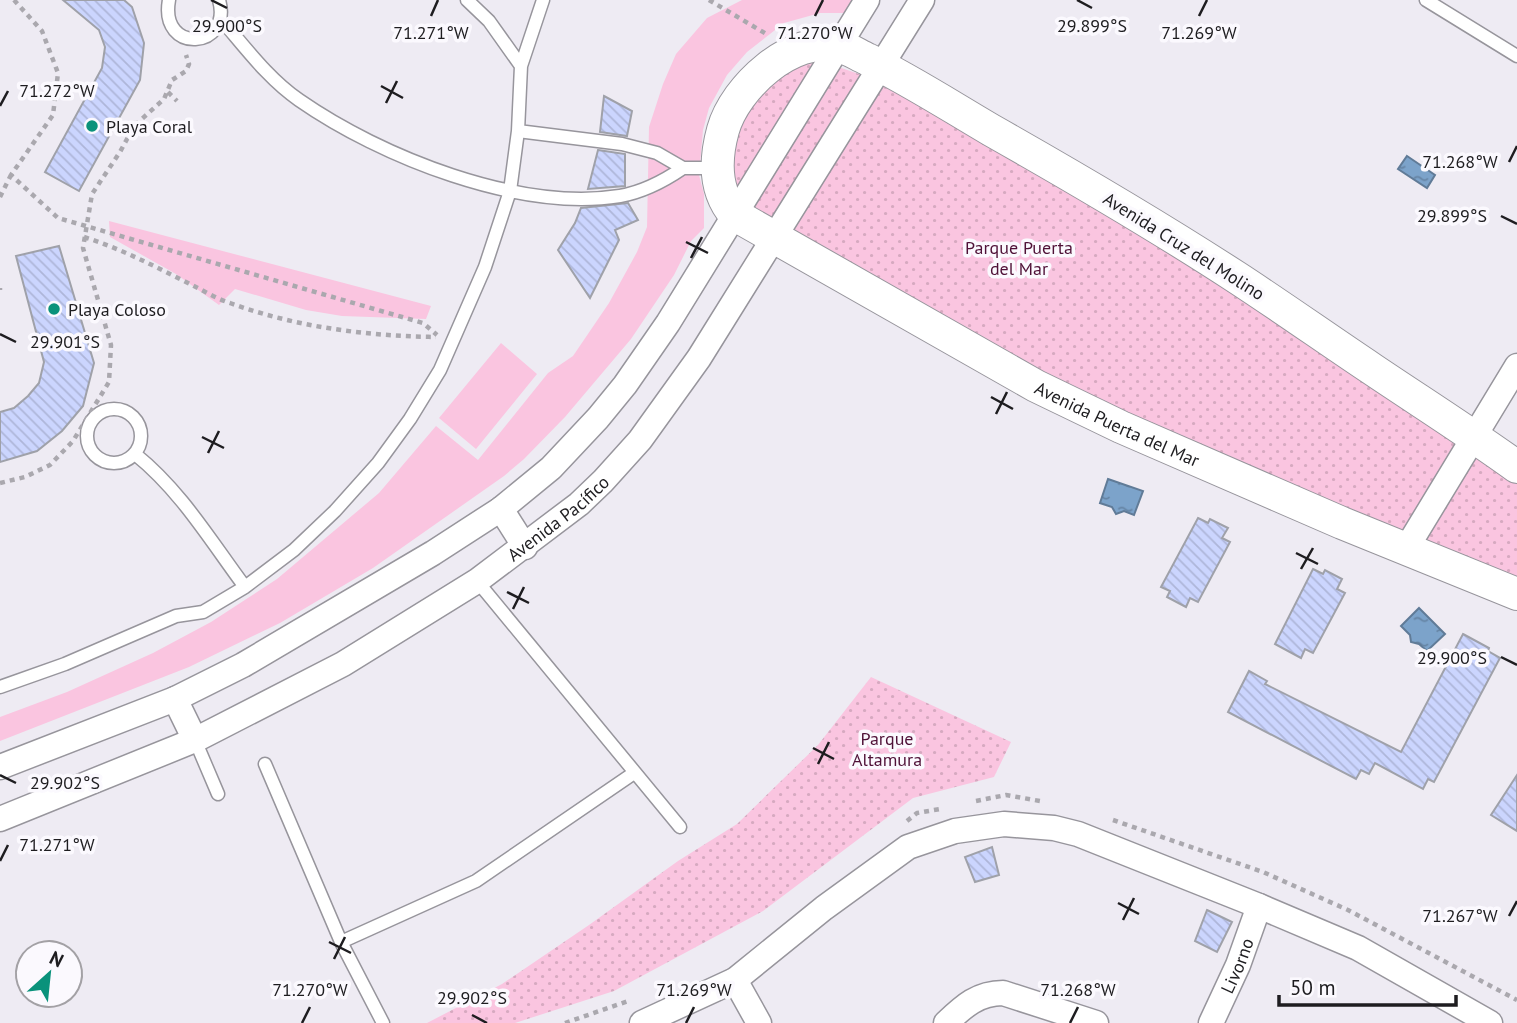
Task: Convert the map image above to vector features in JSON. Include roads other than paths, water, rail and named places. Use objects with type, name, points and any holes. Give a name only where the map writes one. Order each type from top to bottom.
[{"type":"street","points":[[0,767],[175,699],[243,665],[400,574],[501,509],[551,468],[625,385],[692,286],[867,0]]},
{"type":"street","name":"Avenida Pacífico","points":[[0,819],[195,740],[343,664],[477,581],[563,517],[603,481],[640,440],[699,358],[922,0]]},
{"type":"street","points":[[735,215],[722,196],[717,169],[724,128],[740,96],[767,68],[797,51],[822,45],[839,46]]},
{"type":"street","name":"Avenida Cruz del Molino","points":[[839,46],[882,66],[1183,244],[1517,467]]},
{"type":"street","name":"Avenida Puerta del Mar","points":[[735,215],[1036,386],[1121,427],[1517,594]]},
{"type":"street","points":[[1406,549],[1517,366]]},
{"type":"street","points":[[501,509],[525,547]]},
{"type":"street","points":[[175,699],[195,740]]},
{"type":"street","points":[[642,1023],[735,980],[824,908],[908,847],[931,837],[979,826],[1029,825],[1078,834],[1358,948],[1488,1023]]},
{"type":"street","name":"Livorno","points":[[1211,1023],[1238,965],[1259,906]]},
{"type":"street","points":[[735,980],[760,1023]]},
{"type":"street","points":[[962,1019],[977,997],[988,993],[1003,993],[1096,1023]]},
{"type":"lane","points":[[169,0],[167,14],[171,26],[183,37],[198,39],[209,35],[220,23],[222,13],[219,0]]},
{"type":"lane","points":[[467,0],[489,21],[521,66]]},
{"type":"lane","points":[[0,688],[65,664],[176,616],[203,612],[244,587],[294,550],[335,511],[378,463],[425,396],[454,342],[485,267],[510,191],[518,131],[521,66],[543,0]]},
{"type":"lane","points":[[1426,0],[1517,56]]},
{"type":"lane","points":[[220,23],[225,24],[263,68],[298,99],[347,130],[398,155],[452,174],[510,191],[573,198],[621,196],[656,184],[683,168]]},
{"type":"lane","points":[[518,131],[608,141],[643,148],[683,168],[717,169]]},
{"type":"lane","points":[[118,409],[136,419],[142,438],[135,454],[117,464],[97,458],[90,451],[86,438],[90,417],[118,409]]},
{"type":"lane","points":[[135,454],[161,476],[186,504],[244,587]]},
{"type":"lane","points":[[477,581],[680,827]]},
{"type":"lane","points":[[195,740],[218,794]]},
{"type":"lane","points":[[265,764],[341,942],[383,1023]]},
{"type":"lane","points":[[341,942],[476,881],[634,773]]},
{"type":"water","points":[[1407,156],[1435,175],[1427,188],[1398,169]]},
{"type":"water","points":[[1108,479],[1143,491],[1134,515],[1124,511],[1116,514],[1112,507],[1100,503]]},
{"type":"water","points":[[1419,608],[1445,634],[1427,651],[1419,644],[1411,642],[1410,635],[1401,626]]},
{"type":"place","name":"Playa Coral","points":[[92,126]]},
{"type":"place","name":"Playa Coloso","points":[[54,309]]},
{"type":"park label","name":"Parque Puerta del Mar","points":[[1019,257]]},
{"type":"park label","name":"Parque Altamura","points":[[887,748]]}]
